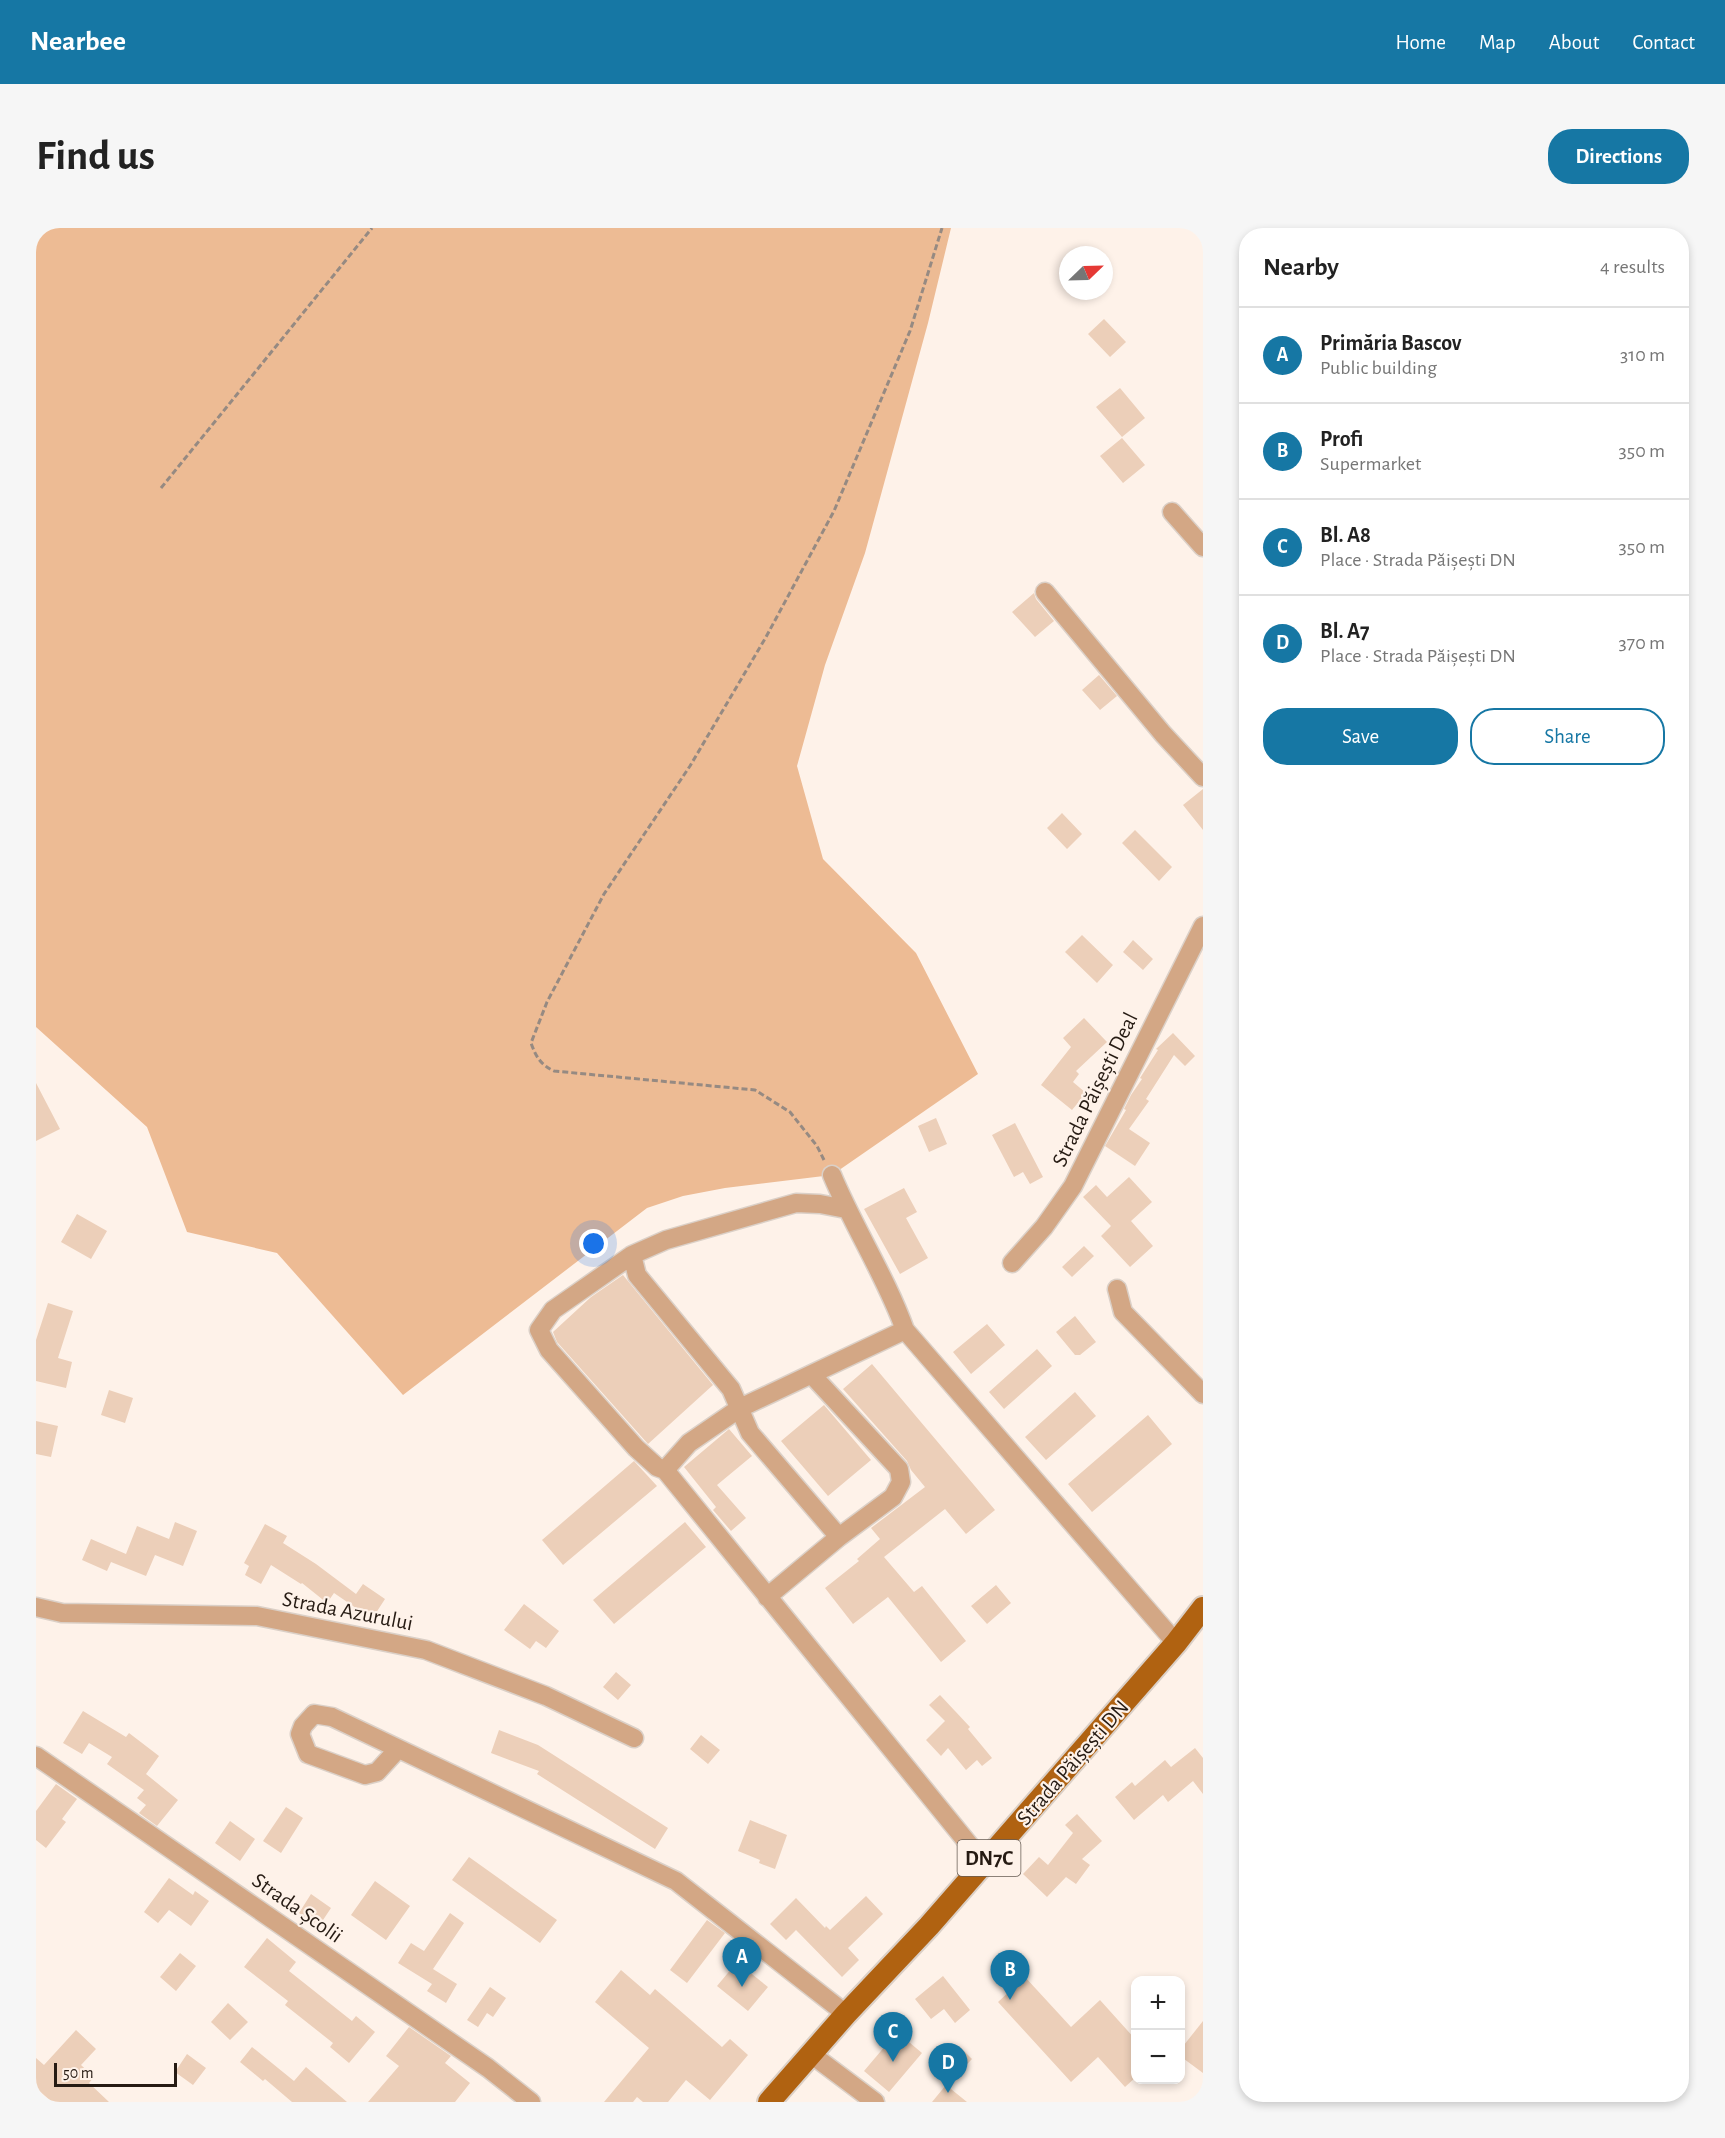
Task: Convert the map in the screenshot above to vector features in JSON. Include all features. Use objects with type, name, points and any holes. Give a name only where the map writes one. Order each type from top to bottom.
[{"type":"main road","name":"Strada Păișești DN","points":[[769,2102],[846,2014],[929,1926],[1176,1643],[1203,1608]]},
{"type":"street","points":[[1173,512],[1203,547]]},
{"type":"street","points":[[1045,592],[1163,734],[1203,777]]},
{"type":"street","name":"Strada Păișești Deal","points":[[1012,1263],[1044,1227],[1073,1186],[1203,926]]},
{"type":"street","points":[[832,1175],[846,1209],[898,1310],[905,1330],[1176,1643]]},
{"type":"street","points":[[846,1209],[820,1204],[796,1203],[666,1240],[632,1254],[553,1310],[539,1330],[549,1350],[628,1439],[657,1467],[665,1470],[984,1863]]},
{"type":"street","points":[[632,1254],[637,1275],[731,1389],[750,1433],[838,1537]]},
{"type":"street","points":[[1117,1289],[1123,1312],[1203,1394]]},
{"type":"street","points":[[665,1470],[689,1443],[740,1408],[905,1330]]},
{"type":"street","points":[[767,1597],[838,1537],[892,1497],[901,1482],[899,1469],[813,1375]]},
{"type":"street","name":"Strada Azurului","points":[[36,1606],[62,1612],[256,1616],[426,1650],[546,1696],[634,1738]]},
{"type":"street","points":[[398,1749],[377,1773],[365,1775],[308,1754],[300,1734],[303,1726],[314,1714],[332,1717],[676,1881],[846,2014]]},
{"type":"street","name":"Strada Școlii","points":[[36,1755],[488,2068],[531,2102]]},
{"type":"street","points":[[811,2054],[875,2102]]},
{"type":"path","points":[[161,488],[372,228]]},
{"type":"path","points":[[832,1175],[817,1146],[790,1112],[755,1090],[554,1071],[543,1065],[531,1043],[547,1002],[604,894],[690,766],[766,636],[834,511],[910,331],[942,228]]},
{"type":"shaded area","points":[[36,228],[951,228],[928,323],[865,553],[825,665],[797,766],[823,859],[916,953],[978,1074],[832,1175],[725,1188],[683,1196],[647,1208],[403,1395],[277,1253],[187,1232],[147,1127],[36,1027]]},
{"type":"building","points":[[1104,319],[1126,342],[1110,357],[1088,334]]},
{"type":"building","points":[[1120,388],[1145,418],[1122,437],[1096,407]]},
{"type":"building","points":[[1122,438],[1145,465],[1123,483],[1100,456]]},
{"type":"building","points":[[1034,593],[1036,599],[1054,621],[1035,637],[1012,612]]},
{"type":"building","points":[[1099,675],[1117,696],[1100,710],[1082,690]]},
{"type":"building","points":[[1203,789],[1203,830],[1183,805]]},
{"type":"building","points":[[1062,813],[1082,834],[1067,849],[1047,828]]},
{"type":"building","points":[[1135,830],[1172,867],[1159,881],[1122,843]]},
{"type":"building","points":[[1082,935],[1113,965],[1097,983],[1065,952]]},
{"type":"building","points":[[1133,940],[1153,959],[1143,970],[1123,952]]},
{"type":"building","points":[[1084,1018],[1107,1042],[1076,1071],[1079,1074],[1073,1082],[1086,1093],[1072,1110],[1041,1085],[1071,1047],[1063,1038]]},
{"type":"building","points":[[1173,1033],[1195,1056],[1185,1066],[1174,1055],[1146,1099],[1149,1101],[1129,1129],[1150,1143],[1135,1166],[1105,1146],[1126,1110],[1124,1109],[1131,1095],[1142,1079],[1140,1078],[1158,1050],[1156,1049]]},
{"type":"building","points":[[36,1083],[60,1129],[36,1141]]},
{"type":"building","points":[[936,1118],[947,1144],[929,1152],[918,1126]]},
{"type":"building","points":[[1015,1123],[1043,1177],[1030,1184],[1023,1172],[1014,1177],[992,1135]]},
{"type":"building","points":[[1129,1177],[1152,1202],[1131,1221],[1153,1246],[1130,1267],[1101,1236],[1111,1226],[1083,1197],[1096,1185],[1107,1197]]},
{"type":"building","points":[[904,1188],[917,1212],[906,1218],[928,1258],[900,1274],[864,1209]]},
{"type":"building","points":[[77,1214],[107,1231],[91,1259],[61,1242]]},
{"type":"building","points":[[1084,1246],[1094,1256],[1072,1277],[1062,1267]]},
{"type":"building","points":[[623,1275],[713,1385],[648,1444],[557,1342],[553,1332],[591,1297]]},
{"type":"building","points":[[48,1303],[73,1311],[58,1358],[72,1362],[66,1388],[36,1381],[36,1340]]},
{"type":"building","points":[[1075,1316],[1096,1342],[1080,1355],[1075,1355],[1056,1332]]},
{"type":"building","points":[[987,1324],[1005,1345],[971,1374],[953,1352]]},
{"type":"building","points":[[1037,1349],[1052,1366],[1004,1409],[989,1392]]},
{"type":"building","points":[[872,1364],[995,1510],[966,1534],[945,1509],[884,1557],[914,1592],[922,1586],[966,1641],[941,1662],[888,1597],[853,1624],[825,1588],[859,1561],[857,1559],[880,1539],[871,1528],[925,1487],[911,1470],[907,1461],[843,1389]]},
{"type":"building","points":[[109,1390],[133,1398],[125,1423],[101,1415]]},
{"type":"building","points":[[1075,1392],[1096,1416],[1046,1460],[1025,1437]]},
{"type":"building","points":[[824,1405],[871,1460],[828,1496],[781,1441]]},
{"type":"building","points":[[1148,1415],[1172,1444],[1092,1512],[1068,1484]]},
{"type":"building","points":[[36,1421],[58,1426],[51,1457],[36,1454]]},
{"type":"building","points":[[729,1429],[752,1456],[717,1485],[746,1518],[731,1531],[713,1510],[716,1507],[684,1467]]},
{"type":"building","points":[[634,1461],[657,1486],[563,1565],[542,1540]]},
{"type":"building","points":[[175,1522],[197,1531],[183,1566],[155,1555],[146,1576],[111,1562],[107,1571],[82,1560],[91,1539],[126,1554],[137,1526],[169,1539]]},
{"type":"building","points":[[685,1522],[706,1547],[614,1624],[593,1600]]},
{"type":"building","points":[[265,1524],[287,1536],[283,1543],[356,1594],[363,1584],[385,1599],[372,1619],[334,1593],[327,1603],[302,1583],[271,1565],[261,1584],[245,1575],[249,1566],[244,1563]]},
{"type":"building","points":[[996,1585],[1011,1603],[987,1624],[971,1606]]},
{"type":"building","points":[[524,1604],[559,1631],[546,1648],[536,1641],[530,1649],[504,1630]]},
{"type":"building","points":[[616,1672],[631,1685],[618,1700],[603,1687]]},
{"type":"building","points":[[940,1695],[970,1727],[968,1729],[992,1758],[982,1766],[977,1760],[966,1770],[948,1748],[941,1756],[926,1740],[945,1721],[929,1705]]},
{"type":"building","points":[[83,1711],[126,1737],[129,1733],[159,1756],[146,1774],[178,1800],[157,1826],[139,1813],[146,1805],[137,1798],[144,1790],[107,1764],[112,1757],[89,1743],[82,1754],[63,1743]]},
{"type":"building","points":[[499,1730],[538,1745],[668,1828],[655,1849],[537,1774],[539,1771],[491,1753]]},
{"type":"building","points":[[701,1735],[720,1750],[708,1764],[690,1749]]},
{"type":"building","points":[[1195,1748],[1203,1758],[1203,1794],[1193,1781],[1168,1802],[1163,1795],[1134,1820],[1115,1797],[1132,1782],[1135,1786],[1165,1760],[1171,1767]]},
{"type":"building","points":[[56,1784],[77,1799],[62,1819],[66,1822],[46,1848],[36,1840],[36,1811]]},
{"type":"building","points":[[286,1807],[303,1818],[281,1853],[263,1841]]},
{"type":"building","points":[[1077,1814],[1102,1841],[1082,1859],[1090,1865],[1076,1884],[1066,1877],[1047,1897],[1023,1874],[1039,1857],[1048,1865],[1073,1833],[1065,1825]]},
{"type":"building","points":[[750,1820],[787,1835],[775,1869],[738,1851]]},
{"type":"building","points":[[230,1821],[255,1839],[240,1861],[215,1843]]},
{"type":"building","points":[[469,1857],[557,1920],[540,1943],[452,1880]]},
{"type":"building","points":[[169,1878],[193,1895],[195,1891],[209,1901],[191,1926],[169,1910],[158,1923],[144,1912]]},
{"type":"building","points":[[375,1881],[410,1906],[386,1940],[351,1915]]},
{"type":"building","points":[[311,1894],[331,1908],[323,1920],[318,1917],[314,1923],[299,1913]]},
{"type":"building","points":[[866,1896],[883,1914],[848,1948],[859,1960],[842,1977],[796,1930],[786,1940],[770,1924],[796,1898],[825,1928],[826,1926],[830,1930]]},
{"type":"building","points":[[450,1913],[464,1923],[433,1969],[457,1984],[446,2003],[427,1991],[432,1984],[398,1963],[411,1943],[424,1951]]},
{"type":"building","points":[[707,1920],[725,1933],[687,1983],[670,1970]]},
{"type":"building","points":[[267,1938],[296,1962],[289,1971],[352,2021],[356,2016],[375,2032],[349,2063],[330,2047],[333,2043],[285,2005],[288,2001],[244,1967]]},
{"type":"building","points":[[180,1953],[196,1966],[176,1991],[160,1977]]},
{"type":"building","points":[[737,1962],[768,1987],[748,2011],[717,1986]]},
{"type":"building","points":[[621,1970],[650,1995],[655,1989],[722,2047],[730,2039],[748,2055],[710,2100],[686,2080],[668,2102],[643,2102],[637,2097],[633,2102],[604,2102],[649,2048],[595,2002]]},
{"type":"building","points":[[943,1976],[970,2010],[955,2023],[944,2009],[931,2019],[915,1999]]},
{"type":"building","points":[[1025,1977],[1071,2027],[1100,2000],[1131,2034],[1131,2082],[1125,2087],[1098,2057],[1071,2082],[998,2002]]},
{"type":"building","points":[[490,1987],[506,1998],[493,2017],[487,2013],[478,2027],[467,2020]]},
{"type":"building","points":[[228,2003],[248,2022],[230,2040],[211,2022]]},
{"type":"building","points":[[1203,2021],[1203,2073],[1185,2060],[1185,2044]]},
{"type":"building","points":[[409,2027],[451,2056],[445,2063],[470,2083],[455,2102],[368,2102],[399,2066],[386,2056]]},
{"type":"building","points":[[76,2030],[96,2049],[81,2065],[94,2077],[89,2083],[109,2102],[52,2102],[36,2088],[36,2058],[44,2065]]},
{"type":"building","points":[[897,2032],[922,2053],[889,2092],[864,2071]]},
{"type":"building","points":[[252,2047],[294,2081],[306,2067],[347,2102],[292,2102],[240,2062]]},
{"type":"building","points":[[960,2047],[972,2059],[955,2077],[942,2065]]},
{"type":"building","points":[[187,2054],[206,2068],[193,2085],[175,2072]]},
{"type":"building","points":[[946,2085],[967,2102],[932,2102]]},
{"type":"place","name":"Primăria Bascov","points":[[742,1987]]},
{"type":"place","name":"Profi","points":[[1010,2000]]},
{"type":"place","name":"Bl. A8","points":[[893,2062]]},
{"type":"place","name":"Bl. A7","points":[[948,2093]]}]
